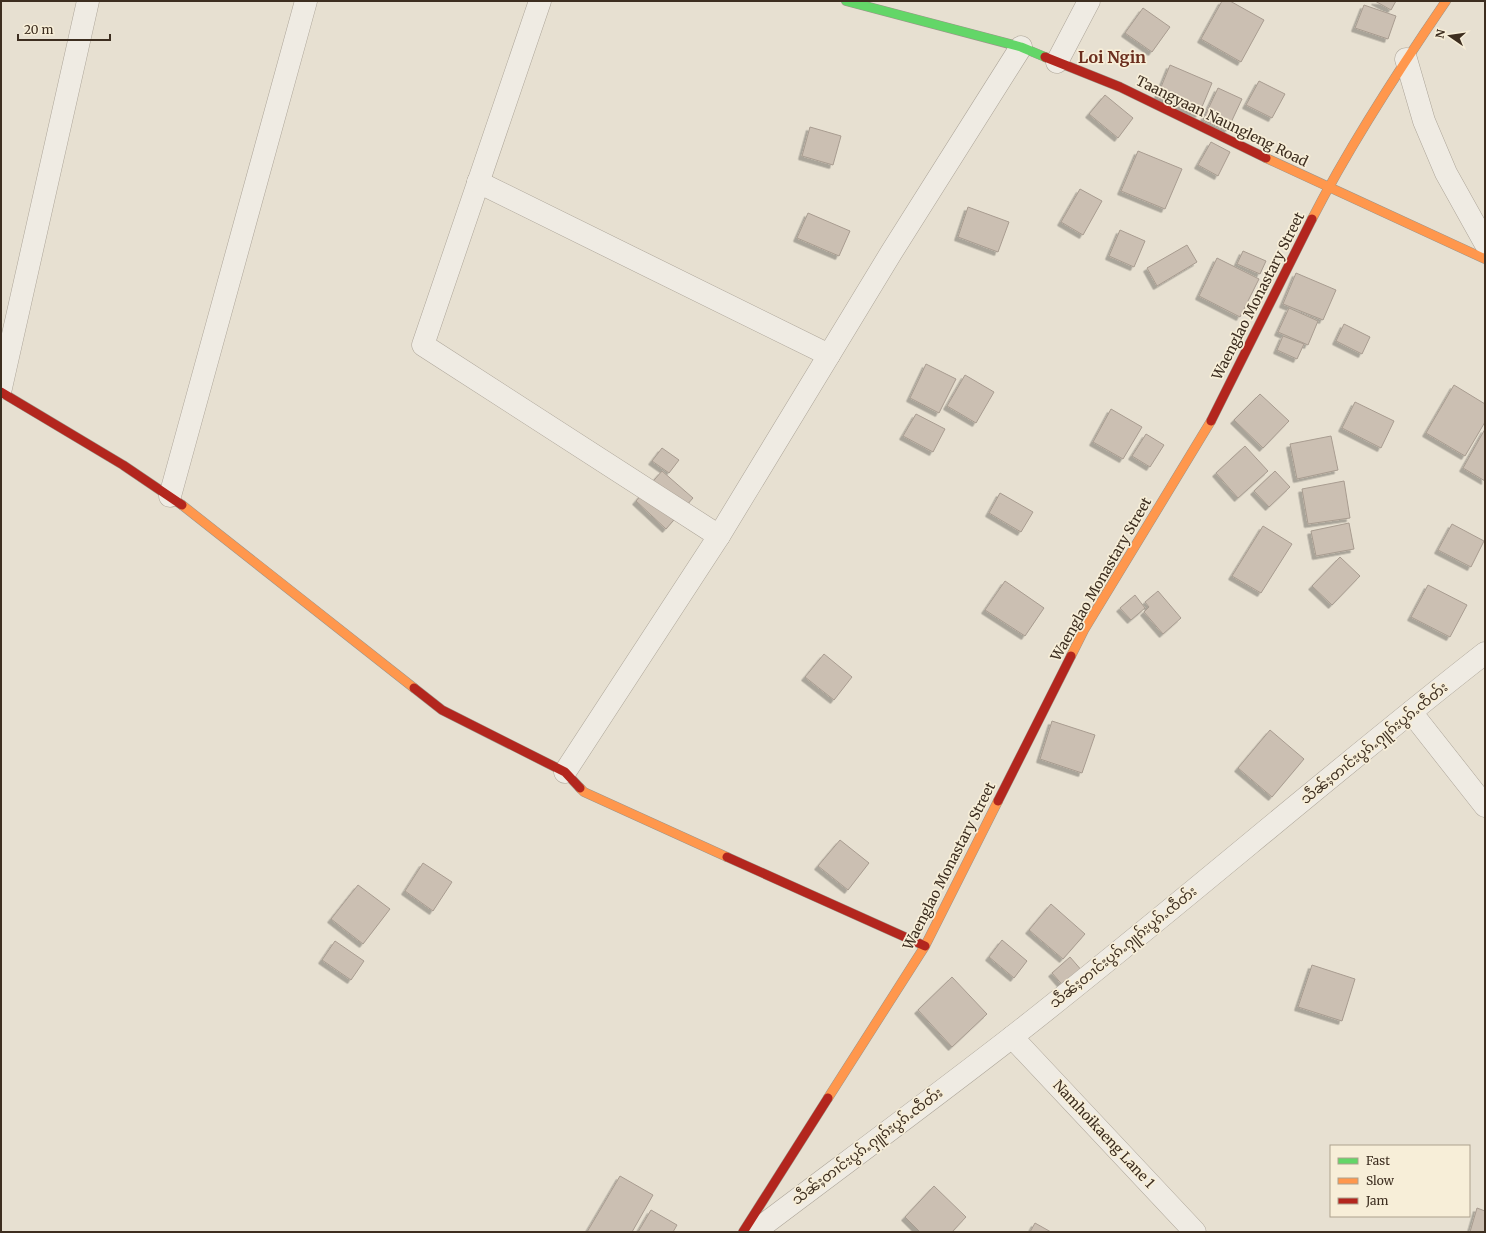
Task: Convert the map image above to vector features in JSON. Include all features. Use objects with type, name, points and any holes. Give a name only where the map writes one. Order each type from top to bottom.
[{"type":"street","points":[[1,388],[88,1]]},
{"type":"street","points":[[170,496],[306,1]]},
{"type":"street","points":[[540,1],[423,345],[719,536]]},
{"type":"street","name":"Taangyaan Naungleng Road","points":[[846,1],[1021,47],[1120,87],[1328,188],[1485,259]]},
{"type":"street","points":[[1057,62],[1089,1]]},
{"type":"street","name":"Waenglao Monastary Street","points":[[743,1232],[925,946],[1084,630],[1211,420],[1328,188],[1406,59],[1446,1]]},
{"type":"street","points":[[565,772],[719,536],[891,253],[1021,47]]},
{"type":"street","points":[[1406,59],[1424,121],[1446,173],[1485,243]]},
{"type":"street","points":[[478,182],[829,355]]},
{"type":"street","points":[[1,392],[123,465],[170,496],[442,710],[565,772],[584,792],[925,946]]},
{"type":"street","name":"သဵၼ်ႈတၢင်းပွၵ်ႉႁူၵ်းပွၵ်ႉၸဵတ်း","points":[[754,1232],[1012,1037],[1273,826],[1410,712],[1485,654]]},
{"type":"street","points":[[1410,712],[1485,806]]},
{"type":"street","name":"Namhoikaeng Lane 1","points":[[1012,1037],[1195,1232]]},
{"type":"building","points":[[1222,1],[1230,1],[1264,20],[1241,62],[1201,39]]},
{"type":"building","points":[[1375,1],[1396,1],[1391,10]]},
{"type":"building","points":[[1364,5],[1396,16],[1388,39],[1355,28]]},
{"type":"building","points":[[1143,8],[1170,27],[1152,52],[1125,33]]},
{"type":"building","points":[[1170,65],[1212,83],[1199,114],[1157,97]]},
{"type":"building","points":[[1259,81],[1285,94],[1272,118],[1246,105]]},
{"type":"building","points":[[1218,88],[1242,99],[1227,131],[1203,120]]},
{"type":"building","points":[[1105,95],[1133,118],[1118,138],[1089,114]]},
{"type":"building","points":[[810,127],[841,136],[833,165],[802,156]]},
{"type":"building","points":[[1211,142],[1230,152],[1218,176],[1198,165]]},
{"type":"building","points":[[1138,151],[1182,169],[1165,209],[1121,191]]},
{"type":"building","points":[[1080,189],[1102,201],[1083,235],[1061,222]]},
{"type":"building","points":[[968,207],[1009,222],[998,252],[958,237]]},
{"type":"building","points":[[808,213],[850,231],[839,256],[797,238]]},
{"type":"building","points":[[1120,230],[1145,241],[1134,267],[1109,256]]},
{"type":"building","points":[[1187,245],[1197,262],[1157,286],[1147,268]]},
{"type":"building","points":[[1243,251],[1266,261],[1260,274],[1237,264]]},
{"type":"building","points":[[1217,258],[1259,279],[1240,317],[1199,296]]},
{"type":"building","points":[[1296,273],[1336,290],[1323,320],[1283,304]]},
{"type":"building","points":[[1289,308],[1318,321],[1308,345],[1278,332]]},
{"type":"building","points":[[1344,324],[1370,337],[1362,354],[1336,341]]},
{"type":"building","points":[[1283,336],[1304,344],[1297,359],[1277,350]]},
{"type":"building","points":[[926,364],[956,379],[939,413],[910,398]]},
{"type":"building","points":[[965,375],[994,392],[976,423],[947,406]]},
{"type":"building","points":[[1454,385],[1485,404],[1485,422],[1465,456],[1426,433]]},
{"type":"building","points":[[1260,394],[1289,421],[1263,448],[1234,420]]},
{"type":"building","points":[[1355,402],[1394,421],[1381,448],[1342,428]]},
{"type":"building","points":[[1111,409],[1142,427],[1123,459],[1093,442]]},
{"type":"building","points":[[916,414],[945,429],[933,452],[903,436]]},
{"type":"building","points":[[1485,429],[1485,481],[1463,468]]},
{"type":"building","points":[[1146,434],[1164,445],[1150,467],[1132,456]]},
{"type":"building","points":[[1331,436],[1338,470],[1297,479],[1290,444]]},
{"type":"building","points":[[1245,446],[1268,471],[1238,498],[1216,473]]},
{"type":"building","points":[[662,448],[679,460],[669,473],[652,461]]},
{"type":"building","points":[[662,471],[693,498],[666,529],[636,501]]},
{"type":"building","points":[[1275,471],[1290,487],[1269,507],[1254,491]]},
{"type":"building","points":[[1344,481],[1350,518],[1308,524],[1302,489]]},
{"type":"building","points":[[1000,493],[1033,512],[1021,532],[989,513]]},
{"type":"building","points":[[1349,523],[1354,549],[1316,556],[1311,531]]},
{"type":"building","points":[[1452,524],[1484,541],[1471,567],[1438,550]]},
{"type":"building","points":[[1263,526],[1292,544],[1261,593],[1232,576]]},
{"type":"building","points":[[1340,557],[1360,576],[1332,605],[1312,586]]},
{"type":"building","points":[[1005,581],[1044,608],[1025,636],[985,610]]},
{"type":"building","points":[[1428,585],[1467,605],[1450,637],[1411,617]]},
{"type":"building","points":[[1158,591],[1181,618],[1163,634],[1144,612],[1149,607],[1145,602]]},
{"type":"building","points":[[1135,595],[1145,608],[1131,620],[1120,608]]},
{"type":"building","points":[[824,654],[852,677],[834,700],[805,677]]},
{"type":"building","points":[[1052,721],[1095,735],[1082,773],[1040,759]]},
{"type":"building","points":[[1270,730],[1304,759],[1272,797],[1238,768]]},
{"type":"building","points":[[840,840],[869,863],[848,890],[818,866]]},
{"type":"building","points":[[423,863],[452,882],[433,911],[405,891]]},
{"type":"building","points":[[358,885],[390,909],[363,944],[331,919]]},
{"type":"building","points":[[1051,904],[1085,934],[1063,959],[1029,930]]},
{"type":"building","points":[[1002,940],[1027,961],[1014,978],[989,957]]},
{"type":"building","points":[[335,941],[364,961],[351,980],[322,960]]},
{"type":"building","points":[[1070,957],[1083,972],[1065,988],[1052,973]]},
{"type":"building","points":[[1312,965],[1355,979],[1342,1021],[1298,1007]]},
{"type":"building","points":[[952,977],[987,1014],[952,1047],[918,1010]]},
{"type":"building","points":[[620,1176],[653,1195],[632,1232],[587,1232]]},
{"type":"building","points":[[934,1186],[966,1217],[952,1232],[920,1232],[905,1217]]},
{"type":"building","points":[[1477,1208],[1485,1211],[1485,1232],[1470,1232]]},
{"type":"building","points":[[651,1210],[677,1225],[673,1232],[638,1232]]},
{"type":"building","points":[[1035,1223],[1051,1232],[1030,1232]]},
{"type":"traffic: fast","points":[[846,1],[1021,47],[1045,57]]},
{"type":"traffic: slow","points":[[1312,219],[1376,108],[1446,1]]},
{"type":"traffic: slow","points":[[1266,158],[1485,259]]},
{"type":"traffic: slow","points":[[1071,656],[1084,630],[1211,421]]},
{"type":"traffic: slow","points":[[182,505],[414,688]]},
{"type":"traffic: slow","points":[[580,788],[584,792],[727,857]]},
{"type":"traffic: slow","points":[[828,1098],[925,946],[998,801]]},
{"type":"traffic: jam","points":[[1045,57],[1120,87],[1266,158]]},
{"type":"traffic: jam","points":[[1211,421],[1312,219]]},
{"type":"traffic: jam","points":[[1,392],[123,465],[182,505]]},
{"type":"traffic: jam","points":[[998,801],[1071,656]]},
{"type":"traffic: jam","points":[[414,688],[442,710],[565,772],[580,788]]},
{"type":"traffic: jam","points":[[727,857],[925,946]]},
{"type":"traffic: jam","points":[[743,1232],[828,1098]]},
{"type":"district","name":"Loi Ngin","points":[[1112,57]]}]
